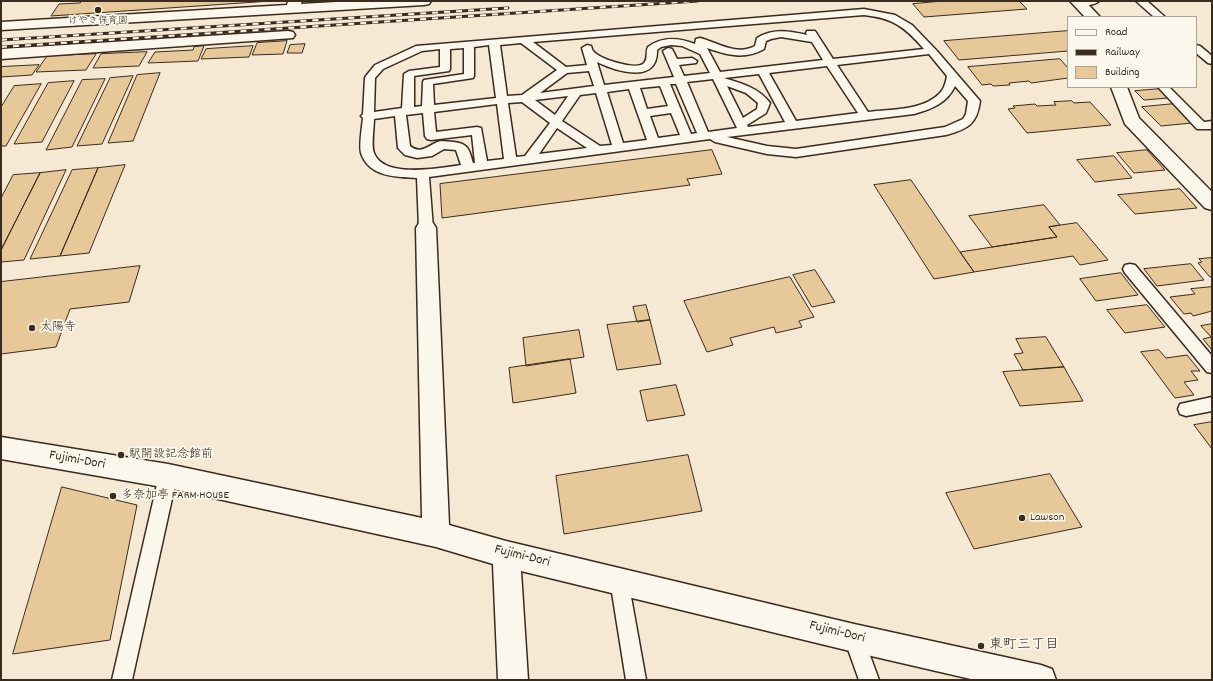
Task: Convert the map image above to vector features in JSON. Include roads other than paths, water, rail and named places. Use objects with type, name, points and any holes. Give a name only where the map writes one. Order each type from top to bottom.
[{"type":"street","points":[[1,26],[294,5],[424,1]]},
{"type":"street","points":[[1078,2],[1092,16]]},
{"type":"street","points":[[1,54],[288,35]]},
{"type":"street","points":[[1119,88],[1131,120],[1212,203]]},
{"type":"street","points":[[426,228],[436,534]]},
{"type":"street","name":"Fujimi-Dori","points":[[1,448],[168,476],[436,534],[506,554],[619,580],[854,638],[1041,680]]},
{"type":"street","points":[[506,554],[513,680]]},
{"type":"lane","points":[[1078,2],[1094,1]]},
{"type":"lane","points":[[1141,1],[1159,16]]},
{"type":"lane","points":[[704,136],[767,150],[796,153],[946,131],[964,125],[971,119],[974,101],[953,76],[905,24],[896,18],[864,12],[420,48],[379,67],[370,78],[367,116],[367,152],[374,165],[390,172],[423,174],[704,136],[742,127],[792,125],[914,110],[929,106],[943,98],[950,87],[953,76]]},
{"type":"lane","points":[[801,17],[865,116]]},
{"type":"lane","points":[[692,25],[742,127]]},
{"type":"lane","points":[[700,41],[729,52],[743,54],[754,51],[760,47],[761,40],[767,35],[781,33],[816,40]]},
{"type":"lane","points":[[582,34],[619,148]]},
{"type":"lane","points":[[522,39],[564,70]]},
{"type":"lane","points":[[589,54],[616,67],[633,69],[644,67],[652,62],[652,49],[656,45],[666,41],[696,47],[705,52]]},
{"type":"lane","points":[[494,42],[511,162]]},
{"type":"lane","points":[[469,44],[469,76],[428,82],[428,109],[431,136],[477,131],[482,166]]},
{"type":"lane","points":[[445,46],[446,69],[409,74],[404,112],[404,148],[409,152],[417,154],[428,153],[442,145],[460,147],[463,151],[468,168]]},
{"type":"lane","points":[[1197,49],[1212,61]]},
{"type":"lane","points":[[668,51],[704,136]]},
{"type":"lane","points":[[367,116],[633,85],[718,78],[762,70],[930,51]]},
{"type":"lane","points":[[673,63],[692,61]]},
{"type":"lane","points":[[525,98],[564,70],[593,68]]},
{"type":"lane","points":[[762,70],[792,125]]},
{"type":"lane","points":[[718,78],[759,96],[764,103],[762,111],[742,127]]},
{"type":"lane","points":[[664,82],[687,138]]},
{"type":"lane","points":[[633,85],[654,143]]},
{"type":"lane","points":[[1163,88],[1201,126],[1212,125]]},
{"type":"lane","points":[[529,160],[576,92]]},
{"type":"lane","points":[[525,98],[556,122],[598,150]]},
{"type":"lane","points":[[642,112],[675,109]]},
{"type":"lane","points":[[423,174],[426,228]]},
{"type":"lane","points":[[1130,269],[1212,367]]},
{"type":"lane","points":[[1186,409],[1212,404]]},
{"type":"lane","points":[[122,680],[168,476]]},
{"type":"lane","points":[[619,580],[636,680]]},
{"type":"lane","points":[[854,638],[869,680]]},
{"type":"railway","points":[[1,47],[698,1]]},
{"type":"railway","points":[[1,40],[508,8]]},
{"type":"place","name":"けやき保育園","points":[[98,10]]},
{"type":"place","name":"太陽寺","points":[[32,328]]},
{"type":"place","name":"駅開設記念館前","points":[[121,455]]},
{"type":"place","name":"多奈加亭 FARM HOUSE","points":[[113,496]]},
{"type":"place","name":"Lawson","points":[[1022,518]]},
{"type":"place","name":"東町三丁目","points":[[981,646]]}]
